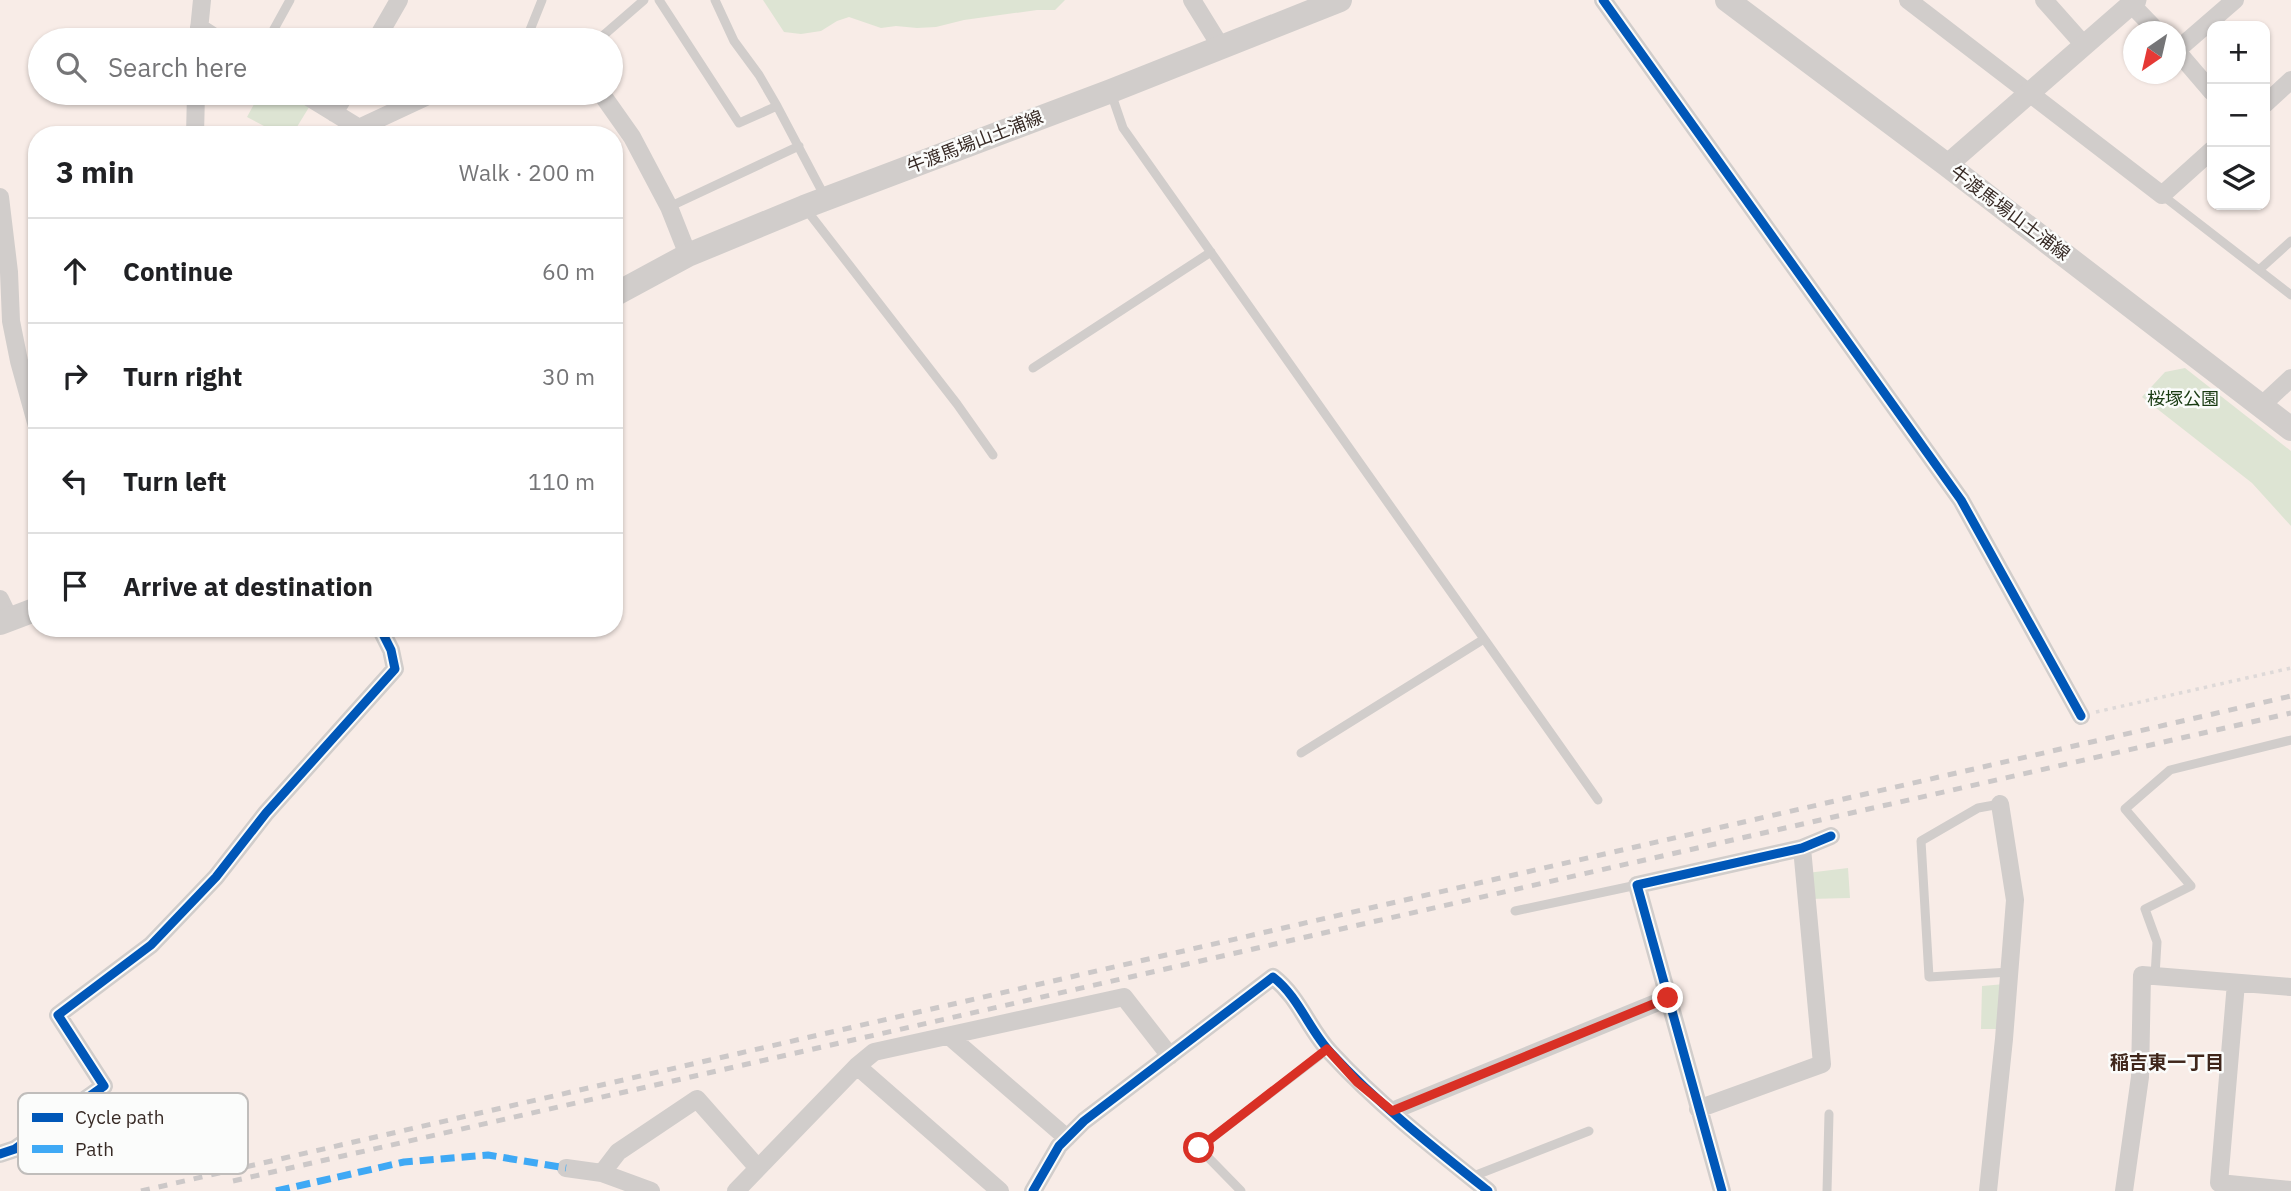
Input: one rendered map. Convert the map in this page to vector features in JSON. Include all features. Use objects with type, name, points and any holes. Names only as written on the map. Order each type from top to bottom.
[{"type":"main road","name":"牛渡馬場山土浦線","points":[[623,290],[688,255],[815,203],[1111,91],[1340,0]]},
{"type":"main road","name":"牛渡馬場山土浦線","points":[[1727,0],[2291,429]]},
{"type":"main road","points":[[3,614],[28,610]]},
{"type":"street","points":[[199,28],[202,0]]},
{"type":"street","points":[[383,28],[398,0]]},
{"type":"street","points":[[1192,0],[1222,47]]},
{"type":"street","points":[[1603,0],[1961,500],[2081,716]]},
{"type":"street","points":[[1908,0],[2162,195],[2207,154]]},
{"type":"street","points":[[2044,0],[2084,46]]},
{"type":"street","points":[[2186,42],[2235,0]]},
{"type":"street","points":[[1947,165],[2133,2],[2149,21]]},
{"type":"street","points":[[2186,62],[2207,86]]},
{"type":"street","points":[[2270,99],[2291,80]]},
{"type":"street","points":[[195,126],[196,105]]},
{"type":"street","points":[[321,105],[334,113],[346,126]]},
{"type":"street","points":[[334,113],[339,105]]},
{"type":"street","points":[[364,126],[408,105]]},
{"type":"street","points":[[609,105],[632,137],[669,207],[688,255]]},
{"type":"street","points":[[0,197],[9,272],[11,321],[28,394]]},
{"type":"street","points":[[2262,405],[2291,378]]},
{"type":"street","points":[[94,1093],[104,1086],[58,1015],[151,945],[216,877],[266,813],[395,669],[391,650],[384,637]]},
{"type":"street","points":[[1988,1191],[2015,900],[2000,804]]},
{"type":"street","points":[[1722,1191],[1637,885],[1802,848],[1831,836]]},
{"type":"street","points":[[1698,1109],[1822,1065],[1802,848]]},
{"type":"street","points":[[2124,1191],[2140,1077],[2142,975],[2291,987]]},
{"type":"street","points":[[1033,1191],[1059,1146],[1084,1121],[1273,977],[1285,986],[1327,1049],[1357,1082],[1488,1191]]},
{"type":"street","points":[[2236,982],[2219,1183],[2291,1190]]},
{"type":"street","points":[[736,1191],[857,1066],[874,1052],[1124,997],[1170,1056]]},
{"type":"street","points":[[1392,1111],[1668,998]]},
{"type":"street","points":[[949,1036],[1067,1138]]},
{"type":"street","points":[[857,1066],[1000,1191]]},
{"type":"street","points":[[601,1173],[618,1152],[697,1099],[758,1168]]},
{"type":"street","points":[[0,1154],[18,1147]]},
{"type":"street","points":[[566,1168],[601,1173],[651,1191]]},
{"type":"lane","points":[[274,28],[289,0]]},
{"type":"lane","points":[[531,28],[542,0]]},
{"type":"lane","points":[[612,28],[644,0]]},
{"type":"lane","points":[[659,0],[739,123],[777,106]]},
{"type":"lane","points":[[715,0],[734,41],[759,75],[799,146],[815,203],[993,455]]},
{"type":"lane","points":[[1111,91],[1123,128],[1598,800]]},
{"type":"lane","points":[[669,207],[799,146]]},
{"type":"lane","points":[[2162,195],[2291,295]]},
{"type":"lane","points":[[2259,270],[2291,241]]},
{"type":"lane","points":[[1033,368],[1210,252]]},
{"type":"lane","points":[[1301,753],[1484,639]]},
{"type":"lane","points":[[2155,976],[2157,942],[2145,909],[2191,886],[2125,809],[2170,770],[2291,740]]},
{"type":"lane","points":[[2000,804],[1978,808],[1921,841],[1929,977],[2009,972]]},
{"type":"lane","points":[[1516,911],[1637,885]]},
{"type":"lane","points":[[1241,1191],[1199,1148],[1327,1049]]},
{"type":"lane","points":[[1827,1191],[1829,1114]]},
{"type":"lane","points":[[1471,1177],[1590,1131]]},
{"type":"path","points":[[2081,716],[2291,668]]},
{"type":"green space","points":[[763,0],[1065,0],[1055,10],[964,20],[936,27],[881,28],[849,17],[821,31],[801,34],[784,32]]},
{"type":"green space","points":[[254,105],[310,105],[298,126],[264,126],[247,117]]},
{"type":"green space","name":"桜塚公園","points":[[2185,368],[2291,451],[2291,526],[2252,483],[2142,397],[2165,372]]},
{"type":"green space","points":[[1848,868],[1850,898],[1809,899],[1807,873]]},
{"type":"green space","points":[[2005,984],[2002,1029],[1981,1029],[1982,986]]},
{"type":"railway","points":[[248,1166],[2291,696]]},
{"type":"railway","points":[[233,1181],[2291,713]]},
{"type":"railway","points":[[141,1191],[215,1174]]},
{"type":"marked path","points":[[276,1191],[404,1162],[488,1155],[566,1168]]},
{"type":"cycle path","points":[[1603,0],[1961,500],[2081,716]]},
{"type":"cycle path","points":[[94,1093],[104,1086],[58,1015],[151,945],[216,877],[266,813],[395,669],[391,650],[384,637]]},
{"type":"cycle path","points":[[1722,1191],[1637,885],[1802,848],[1831,836]]},
{"type":"cycle path","points":[[1033,1191],[1059,1146],[1084,1121],[1273,977],[1290,994],[1323,1044],[1349,1072],[1407,1125],[1488,1191]]},
{"type":"cycle path","points":[[0,1154],[18,1147]]},
{"type":"district","name":"稲吉東一丁目","points":[[2167,1062]]},
{"type":"route","points":[[1199,1148],[1327,1049],[1357,1082],[1392,1111],[1668,998]]}]
